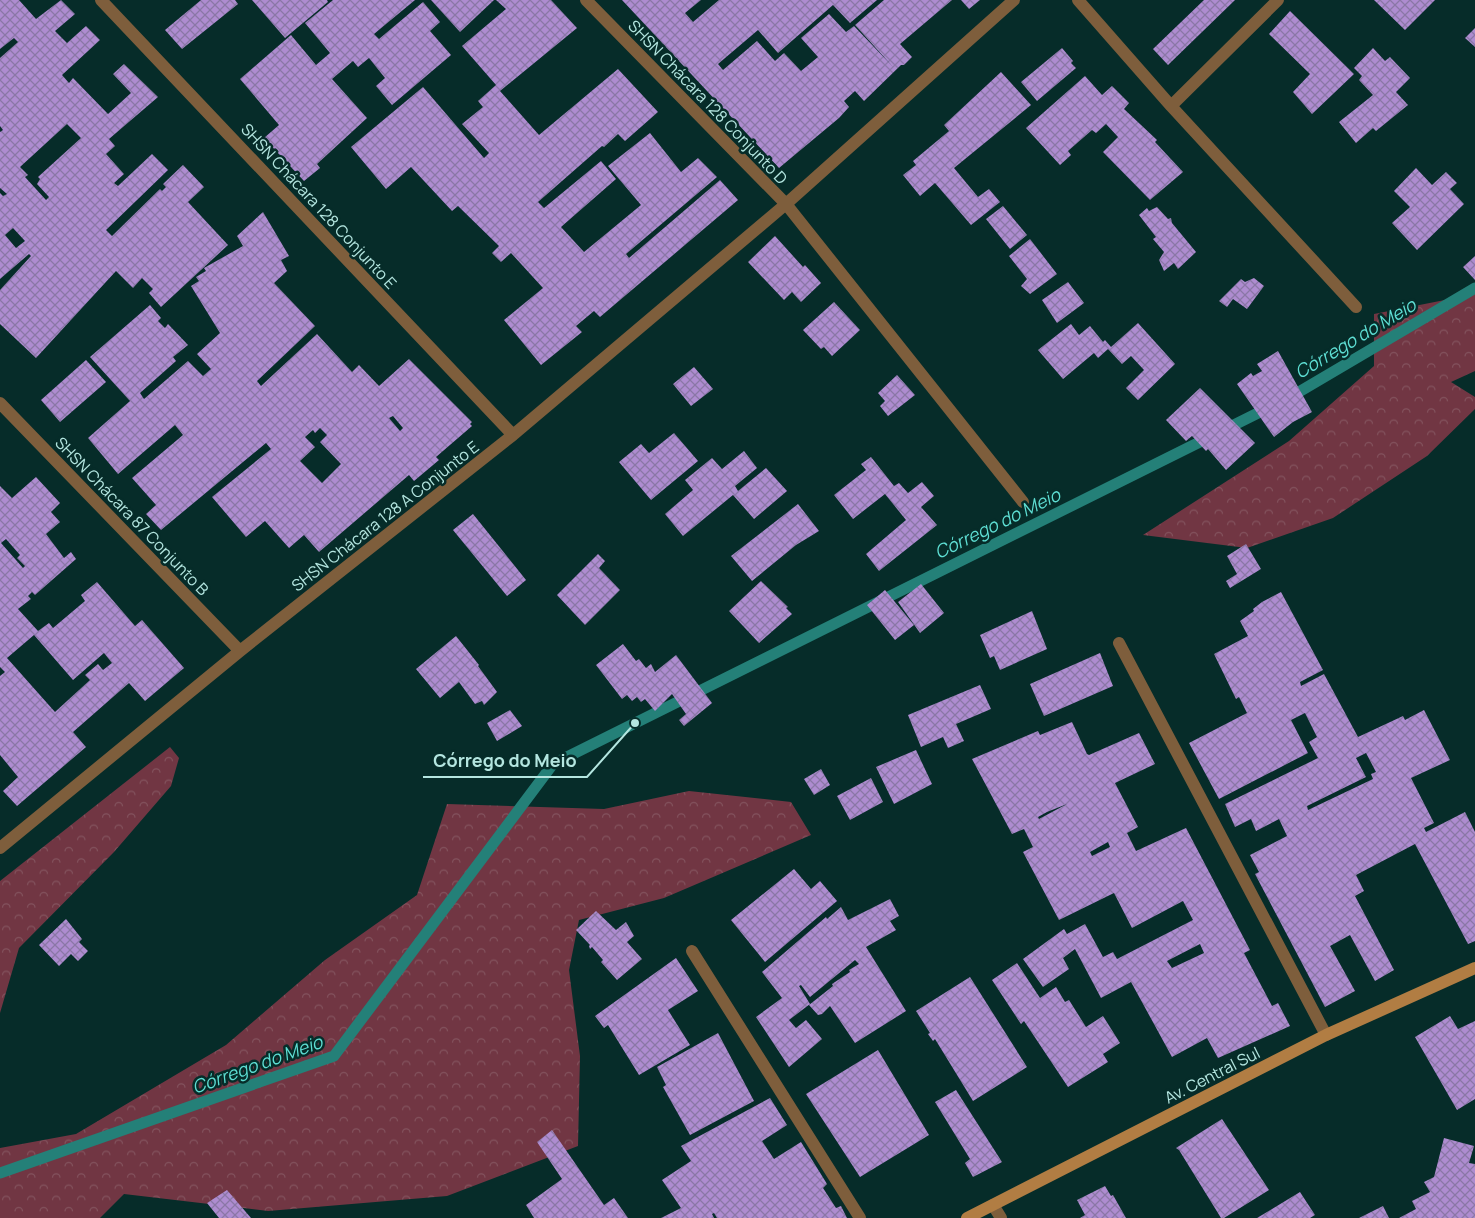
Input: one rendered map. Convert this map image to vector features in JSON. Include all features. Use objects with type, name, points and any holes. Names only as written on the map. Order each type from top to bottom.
[{"type":"street","name":"SHSN Chácara 128 Conjunto E","points":[[101,0],[513,435]]},
{"type":"street","name":"SHSN Chácara 128 Conjunto D","points":[[586,0],[786,204],[1022,502]]},
{"type":"street","name":"SHSN Chácara 128 A Conjunto E","points":[[0,848],[240,651],[513,435],[786,204],[1014,0]]},
{"type":"street","points":[[1078,0],[1171,106],[1356,307]]},
{"type":"street","points":[[1171,106],[1278,0]]},
{"type":"street","name":"SHSN Chácara 87 Conjunto B","points":[[0,402],[240,651]]},
{"type":"street","points":[[1119,643],[1326,1035]]},
{"type":"street","points":[[692,951],[860,1218]]},
{"type":"street","name":"Av. Central Sul","points":[[967,1218],[1326,1035],[1475,968]]},
{"type":"street","points":[[993,1205],[1001,1218]]},
{"type":"green space","points":[[1475,291],[1475,371],[1451,382],[1475,397],[1475,409],[1427,456],[1333,518],[1247,548],[1143,535],[1289,441],[1374,366],[1374,314],[1460,297]]},
{"type":"green space","points":[[170,747],[179,758],[171,786],[114,852],[19,948],[0,1013],[0,881]]},
{"type":"green space","points":[[689,791],[791,802],[811,835],[664,898],[579,920],[569,970],[580,1056],[578,1146],[447,1196],[268,1211],[124,1194],[100,1218],[0,1218],[0,1148],[76,1134],[226,1045],[325,960],[417,895],[447,804],[604,809]]},
{"type":"building","points":[[0,0],[19,0],[36,19],[61,0],[75,14],[55,31],[67,43],[86,26],[100,40],[62,75],[69,83],[73,78],[108,114],[131,93],[113,74],[124,64],[158,97],[109,139],[115,146],[106,154],[124,174],[114,183],[118,186],[152,154],[168,170],[106,230],[112,236],[160,189],[162,191],[166,187],[163,184],[183,165],[204,187],[188,202],[228,245],[161,307],[149,293],[153,289],[142,278],[133,288],[116,271],[36,358],[0,324],[0,290],[31,256],[29,254],[0,279],[0,193],[3,196],[7,194],[0,188],[0,132],[3,130],[0,126],[0,58],[18,42],[14,38],[0,49]],"holes":[[[67,124],[81,138],[38,177],[40,179],[37,184],[49,197],[46,200],[25,177],[28,175],[20,167]],[[13,228],[25,241],[16,248],[5,235]]]},
{"type":"building","points":[[201,0],[235,0],[238,4],[182,49],[165,30]]},
{"type":"building","points":[[252,0],[327,0],[328,2],[285,38]]},
{"type":"building","points":[[333,0],[415,0],[374,34],[379,39],[423,2],[440,22],[430,31],[451,55],[392,105],[376,86],[385,78],[369,58],[358,67],[353,61],[332,79],[367,118],[317,164],[320,168],[304,181],[264,138],[279,125],[240,79],[291,35],[316,65],[330,53],[305,23]]},
{"type":"building","points":[[431,0],[494,0],[460,32]]},
{"type":"building","points":[[496,0],[551,0],[577,28],[500,91],[539,135],[618,69],[658,112],[625,141],[618,134],[604,147],[602,146],[538,202],[544,208],[601,161],[616,179],[561,227],[584,252],[641,205],[608,166],[650,133],[681,172],[698,158],[717,177],[626,254],[629,258],[720,180],[738,200],[600,317],[594,311],[576,326],[582,332],[541,365],[504,320],[543,288],[511,253],[501,262],[492,253],[499,246],[458,206],[452,211],[411,167],[386,189],[351,147],[423,87],[484,158],[489,153],[462,124],[483,107],[478,101],[496,85],[462,46],[506,9]]},
{"type":"building","points":[[622,0],[701,0],[685,13],[693,22],[719,0],[877,0],[850,23],[833,5],[778,53],[758,30],[718,64],[723,70],[757,41],[775,61],[784,53],[801,71],[818,57],[801,38],[829,14],[846,32],[854,26],[894,68],[855,25],[884,0],[952,0],[900,44],[912,57],[904,65],[901,65],[864,101],[855,91],[844,101],[849,107],[839,118],[779,168]]},
{"type":"building","points":[[961,0],[980,0],[969,9]]},
{"type":"building","points":[[1204,0],[1235,0],[1168,65],[1153,49]]},
{"type":"building","points":[[1374,0],[1435,0],[1405,30]]},
{"type":"building","points":[[1290,11],[1354,74],[1312,114],[1293,92],[1310,74],[1269,34]]},
{"type":"building","points":[[1475,28],[1475,47],[1465,38]]},
{"type":"building","points":[[1062,48],[1073,61],[1071,63],[1076,68],[1037,101],[1021,82]]},
{"type":"building","points":[[1373,48],[1385,61],[1390,57],[1410,78],[1396,92],[1408,105],[1376,131],[1373,128],[1356,143],[1339,122],[1373,95],[1359,80],[1362,76],[1354,68]]},
{"type":"building","points":[[1001,72],[1031,105],[954,168],[978,197],[989,189],[1000,202],[971,225],[935,183],[920,196],[903,175],[916,165],[913,161],[949,131],[944,125]]},
{"type":"building","points":[[1085,76],[1102,95],[1112,86],[1129,103],[1124,109],[1157,140],[1155,142],[1183,172],[1150,200],[1103,152],[1118,137],[1106,124],[1096,133],[1092,130],[1068,151],[1071,155],[1060,165],[1026,128]]},
{"type":"building","points":[[1416,168],[1432,185],[1446,172],[1457,183],[1450,189],[1464,204],[1417,250],[1392,223],[1410,207],[1394,191]]},
{"type":"building","points":[[1003,206],[1027,235],[1010,249],[986,219]]},
{"type":"building","points":[[1157,207],[1168,219],[1171,218],[1172,223],[1196,252],[1178,269],[1174,263],[1164,271],[1159,260],[1164,252],[1153,239],[1156,237],[1139,215],[1147,208],[1149,211]]},
{"type":"building","points":[[263,212],[289,256],[281,260],[287,271],[274,283],[315,326],[257,381],[261,386],[317,334],[352,372],[359,365],[379,386],[409,359],[472,422],[470,424],[472,426],[436,457],[439,460],[414,481],[409,475],[319,552],[304,535],[289,548],[265,521],[246,537],[212,497],[271,449],[266,443],[161,530],[146,514],[156,505],[132,478],[183,435],[175,425],[118,474],[88,438],[130,401],[90,357],[150,305],[161,318],[158,321],[165,328],[168,324],[188,345],[173,357],[176,361],[140,393],[144,399],[188,361],[203,376],[211,369],[197,354],[220,333],[191,286],[199,281],[196,277],[206,271],[204,268],[243,246],[237,236]],"holes":[[[393,416],[403,428],[400,431],[389,418]],[[320,428],[327,435],[320,442],[341,464],[322,483],[300,461],[315,447],[305,437],[313,430],[315,433]]]},
{"type":"building","points":[[775,236],[803,267],[805,265],[821,283],[801,302],[792,292],[784,300],[748,262]]},
{"type":"building","points":[[1030,239],[1057,274],[1030,294],[1021,286],[1027,279],[1009,256]]},
{"type":"building","points":[[1475,256],[1475,280],[1463,267]]},
{"type":"building","points":[[1254,278],[1264,286],[1247,309],[1233,299],[1227,307],[1219,301],[1241,279],[1245,282]]},
{"type":"building","points":[[1068,282],[1084,303],[1057,323],[1042,300]]},
{"type":"building","points":[[834,302],[860,330],[832,356],[824,347],[821,349],[803,330]]},
{"type":"building","points":[[1138,323],[1175,364],[1138,400],[1126,388],[1144,370],[1131,356],[1122,364],[1108,349],[1098,358],[1094,353],[1063,379],[1038,350],[1071,324],[1079,335],[1090,326],[1103,342],[1105,340],[1111,347]]},
{"type":"building","points":[[1278,351],[1312,412],[1293,422],[1274,437],[1237,384],[1251,373],[1253,376],[1262,371],[1257,364]]},
{"type":"building","points":[[86,360],[106,382],[60,422],[41,400]]},
{"type":"building","points":[[694,367],[713,389],[691,406],[673,384]]},
{"type":"building","points":[[897,375],[915,395],[888,416],[880,406],[885,401],[878,393]]},
{"type":"building","points":[[1200,388],[1255,443],[1226,470],[1208,449],[1206,451],[1192,436],[1186,441],[1166,420]]},
{"type":"building","points":[[674,433],[698,461],[651,500],[619,462],[641,444],[649,453]]},
{"type":"building","points":[[744,451],[757,468],[735,486],[738,491],[766,468],[787,491],[754,519],[733,495],[683,536],[665,514],[693,490],[685,480],[712,458],[722,469]]},
{"type":"building","points":[[871,457],[894,486],[899,483],[908,493],[922,482],[934,496],[921,507],[937,525],[879,571],[866,554],[906,520],[885,494],[853,519],[834,495],[866,470],[861,464]]},
{"type":"building","points":[[36,477],[60,503],[51,512],[60,522],[46,534],[64,558],[71,552],[76,559],[35,595],[32,592],[28,596],[31,599],[18,609],[38,631],[49,623],[53,628],[85,601],[81,595],[97,582],[135,626],[142,620],[184,668],[145,701],[129,683],[73,732],[86,747],[17,806],[3,791],[18,777],[0,755],[0,676],[5,672],[0,667],[0,486],[12,498]],"holes":[[[6,539],[20,555],[17,558],[25,566],[23,568],[1,543]],[[34,635],[73,680],[104,653],[112,663],[103,670],[98,664],[85,675],[90,680],[55,712],[7,658]]]},
{"type":"building","points":[[798,504],[819,531],[796,545],[752,581],[731,556]]},
{"type":"building","points":[[473,514],[526,580],[507,596],[453,530]]},
{"type":"building","points":[[1246,544],[1261,569],[1230,588],[1226,581],[1237,574],[1227,556]]},
{"type":"building","points":[[598,554],[605,561],[599,568],[620,590],[585,625],[557,595]]},
{"type":"building","points":[[761,581],[788,607],[786,608],[792,614],[759,643],[729,611]]},
{"type":"building","points":[[921,584],[944,613],[920,633],[898,602]]},
{"type":"building","points":[[885,590],[914,625],[895,640],[867,605]]},
{"type":"building","points":[[1281,592],[1323,670],[1300,682],[1301,686],[1324,674],[1358,737],[1403,716],[1405,720],[1424,710],[1450,760],[1411,778],[1434,823],[1424,828],[1426,832],[1465,812],[1475,832],[1475,941],[1468,944],[1415,844],[1356,875],[1364,891],[1355,896],[1394,970],[1375,981],[1350,935],[1330,946],[1355,991],[1325,1007],[1255,874],[1259,872],[1250,855],[1287,836],[1279,819],[1256,831],[1251,819],[1235,827],[1225,804],[1318,758],[1309,742],[1317,737],[1305,713],[1291,720],[1308,753],[1219,799],[1189,743],[1247,713],[1239,697],[1236,699],[1214,654],[1248,636],[1240,621],[1254,611],[1253,609]],"holes":[[[1366,753],[1376,772],[1371,774],[1373,779],[1308,810],[1307,806],[1366,777],[1356,758]]]},
{"type":"building","points":[[1032,611],[1047,649],[1000,670],[994,656],[990,658],[980,635]]},
{"type":"building","points":[[456,636],[497,692],[484,705],[482,701],[475,704],[459,682],[440,698],[416,669]]},
{"type":"building","points":[[623,644],[636,661],[639,659],[646,668],[651,664],[655,672],[676,655],[712,703],[684,726],[679,720],[686,714],[672,694],[655,711],[645,699],[641,702],[637,697],[632,701],[627,695],[622,699],[596,665]]},
{"type":"building","points":[[1100,653],[1113,686],[1044,716],[1030,684]]},
{"type":"building","points":[[980,685],[991,709],[956,724],[964,741],[948,748],[943,737],[921,747],[908,715]]},
{"type":"building","points":[[510,710],[522,726],[497,741],[487,723]]},
{"type":"building","points":[[1072,722],[1089,755],[1139,733],[1155,764],[1115,783],[1138,827],[1127,833],[1136,851],[1186,828],[1250,950],[1244,953],[1272,1006],[1278,1003],[1290,1026],[1218,1058],[1207,1038],[1172,1057],[1131,982],[1101,998],[1075,949],[1063,958],[1069,969],[1043,987],[1023,959],[1064,929],[1067,934],[1085,924],[1103,957],[1113,952],[1117,959],[1193,920],[1183,901],[1132,928],[1114,893],[1059,920],[1023,852],[1033,847],[1024,829],[1012,834],[972,759],[1038,731],[1040,735]],"holes":[[[1067,804],[1039,819],[1038,817],[1047,812]],[[1108,842],[1110,847],[1092,856],[1090,852]],[[1200,944],[1204,953],[1172,968],[1167,961]]]},
{"type":"building","points":[[916,750],[932,784],[894,804],[876,767]]},
{"type":"building","points":[[821,769],[830,785],[814,795],[804,779]]},
{"type":"building","points":[[871,778],[883,802],[850,820],[837,796]]},
{"type":"building","points":[[794,869],[811,889],[820,881],[837,901],[765,962],[731,920]]},
{"type":"building","points":[[890,899],[899,916],[890,921],[896,930],[866,947],[906,1011],[855,1043],[830,1006],[822,1014],[818,1015],[809,1005],[833,986],[832,984],[850,972],[849,970],[859,964],[855,960],[810,997],[801,985],[799,986],[810,1004],[789,1020],[796,1028],[806,1020],[822,1039],[789,1067],[756,1017],[782,998],[762,972],[826,917],[827,919],[841,907],[848,920]]},
{"type":"building","points":[[596,911],[616,930],[626,922],[634,936],[627,942],[642,959],[617,980],[601,962],[603,960],[592,947],[590,949],[590,945],[576,930]]},
{"type":"building","points":[[66,919],[82,939],[79,942],[88,951],[78,961],[71,954],[59,966],[39,945]]},
{"type":"building","points":[[676,958],[698,991],[668,1010],[690,1045],[639,1075],[608,1025],[604,1028],[595,1016]]},
{"type":"building","points":[[1017,963],[1040,998],[1056,987],[1065,1002],[1069,1000],[1086,1027],[1103,1016],[1120,1043],[1103,1054],[1108,1062],[1068,1087],[1024,1021],[1021,1024],[992,980]]},
{"type":"building","points":[[970,977],[1027,1067],[973,1101],[935,1039],[933,1041],[928,1034],[930,1033],[916,1011]]},
{"type":"building","points":[[1450,1016],[1458,1029],[1475,1021],[1475,1099],[1457,1110],[1415,1037]]},
{"type":"building","points":[[718,1033],[754,1101],[690,1135],[663,1087],[666,1085],[657,1067]]},
{"type":"building","points":[[878,1050],[929,1135],[860,1177],[806,1094]]},
{"type":"building","points":[[956,1090],[1002,1162],[973,1177],[965,1163],[970,1159],[935,1102]]},
{"type":"building","points":[[770,1098],[787,1125],[762,1141],[774,1159],[801,1142],[827,1184],[823,1188],[836,1208],[841,1206],[847,1218],[717,1218],[714,1213],[712,1214],[714,1218],[661,1218],[681,1208],[662,1180],[691,1161],[681,1146]]},
{"type":"building","points":[[1222,1119],[1269,1190],[1224,1218],[1221,1218],[1176,1148]]},
{"type":"building","points":[[552,1130],[604,1205],[614,1198],[628,1218],[534,1218],[526,1205],[562,1179],[537,1142]]},
{"type":"building","points":[[1444,1138],[1474,1146],[1469,1163],[1475,1164],[1475,1218],[1399,1218],[1416,1209],[1412,1201],[1430,1192],[1424,1182],[1434,1177]]},
{"type":"building","points":[[1105,1186],[1111,1196],[1113,1195],[1126,1218],[1080,1218],[1085,1215],[1077,1200]]},
{"type":"building","points":[[227,1190],[251,1218],[219,1218],[207,1203]]},
{"type":"building","points":[[1300,1192],[1315,1215],[1310,1218],[1257,1218]]},
{"type":"building","points":[[1383,1206],[1389,1218],[1359,1218]]},
{"type":"waterway","name":"Córrego do Meio","points":[[1287,399],[1475,288]]},
{"type":"waterway","name":"Córrego do Meio","points":[[0,1173],[334,1056],[553,764],[1270,407]]},
{"type":"place","name":"Córrego do Meio","points":[[635,723]]}]
